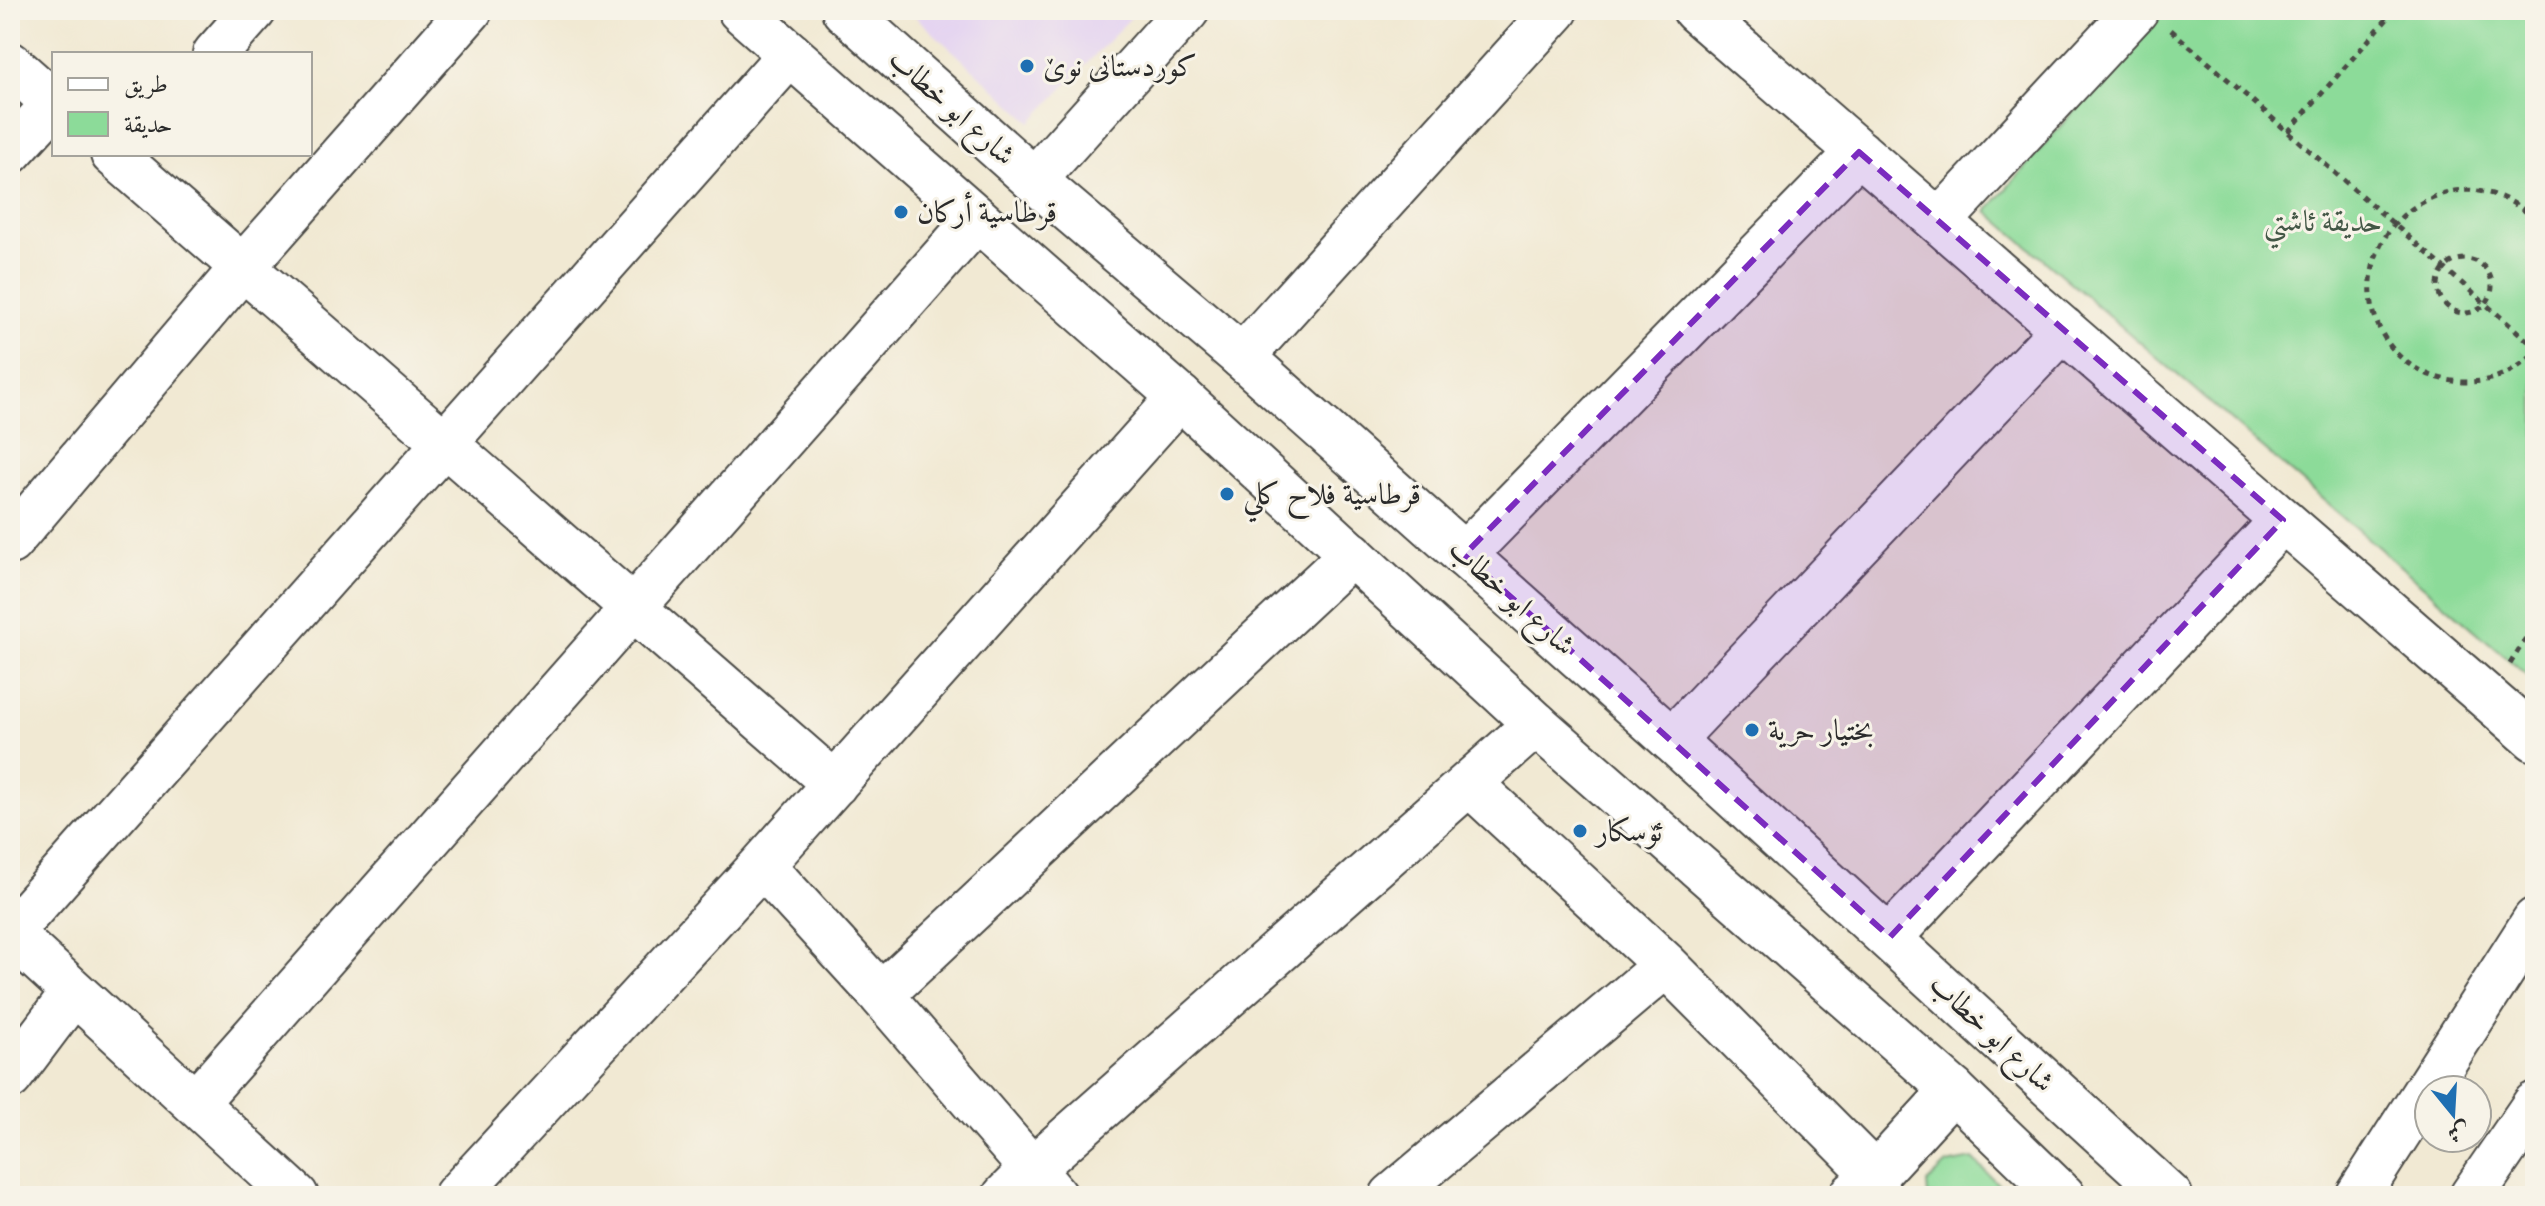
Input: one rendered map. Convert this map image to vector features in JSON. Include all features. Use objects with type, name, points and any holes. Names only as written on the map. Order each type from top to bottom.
[{"type":"street","points":[[217,52],[254,10]]},
{"type":"street","points":[[10,542],[243,267],[470,10]]},
{"type":"street","points":[[740,10],[1180,397],[1536,724],[1953,1090],[2063,1196]]},
{"type":"street","name":"شارع ابو خطاب","points":[[844,10],[1034,180],[1242,357],[1672,740],[1890,937],[2160,1193]]},
{"type":"street","points":[[1034,180],[1187,10]]},
{"type":"street","points":[[1242,357],[1556,10]]},
{"type":"street","points":[[1709,14],[1859,152],[2535,739]]},
{"type":"street","points":[[1939,222],[2148,15]]},
{"type":"street","points":[[292,1195],[10,933],[790,54]]},
{"type":"street","points":[[10,64],[52,101]]},
{"type":"street","points":[[10,152],[52,105]]},
{"type":"street","points":[[1464,555],[1859,152]]},
{"type":"street","points":[[119,156],[835,784]]},
{"type":"street","points":[[195,1103],[977,219]]},
{"type":"street","points":[[1672,740],[2063,329]]},
{"type":"street","points":[[456,1196],[762,865],[1180,397]]},
{"type":"street","points":[[1890,937],[2283,520]]},
{"type":"street","points":[[881,995],[1352,554]]},
{"type":"street","points":[[762,865],[881,995],[1030,1187],[1536,724]]},
{"type":"street","points":[[1470,784],[1666,965],[1868,1189],[1953,1090]]},
{"type":"street","points":[[2358,1193],[2535,920]]},
{"type":"street","points":[[1392,1196],[1666,965]]},
{"type":"street","points":[[10,1077],[74,992]]},
{"type":"street","points":[[2472,1196],[2535,1104]]},
{"type":"path","points":[[2288,132],[2395,10]]},
{"type":"path","points":[[2148,15],[2288,132],[2393,224],[2444,269],[2486,304],[2535,350],[2512,371],[2493,379],[2470,382],[2434,377],[2404,360],[2383,336],[2371,301],[2371,274],[2378,248],[2393,224],[2420,202],[2448,192],[2467,190],[2511,201],[2535,220]]},
{"type":"path","points":[[2469,259],[2488,270],[2493,287],[2486,304],[2478,311],[2460,314],[2444,305],[2438,283],[2444,269],[2458,260],[2469,259]]},
{"type":"highlighted area","points":[[1859,152],[2283,520],[1890,937],[1464,555]]},
{"type":"shaded area","name":"کوردستانی نوێ","points":[[908,10],[1138,10],[1031,122]]},
{"type":"green space","name":"حديقة ئاشتي","points":[[2161,10],[2535,10],[2535,682],[1987,211]]},
{"type":"green space","points":[[1973,1159],[2010,1196],[1928,1196],[1927,1183],[1947,1164]]},
{"type":"place","name":"کوردستانی نوێ","points":[[1027,66]]},
{"type":"place","name":"قرطاسية أركان","points":[[901,212]]},
{"type":"place","name":"قرطاسية فلاح كلي","points":[[1227,494]]},
{"type":"place","name":"بختيار حرية","points":[[1752,730]]},
{"type":"place","name":"ئۆسکار","points":[[1580,831]]}]
